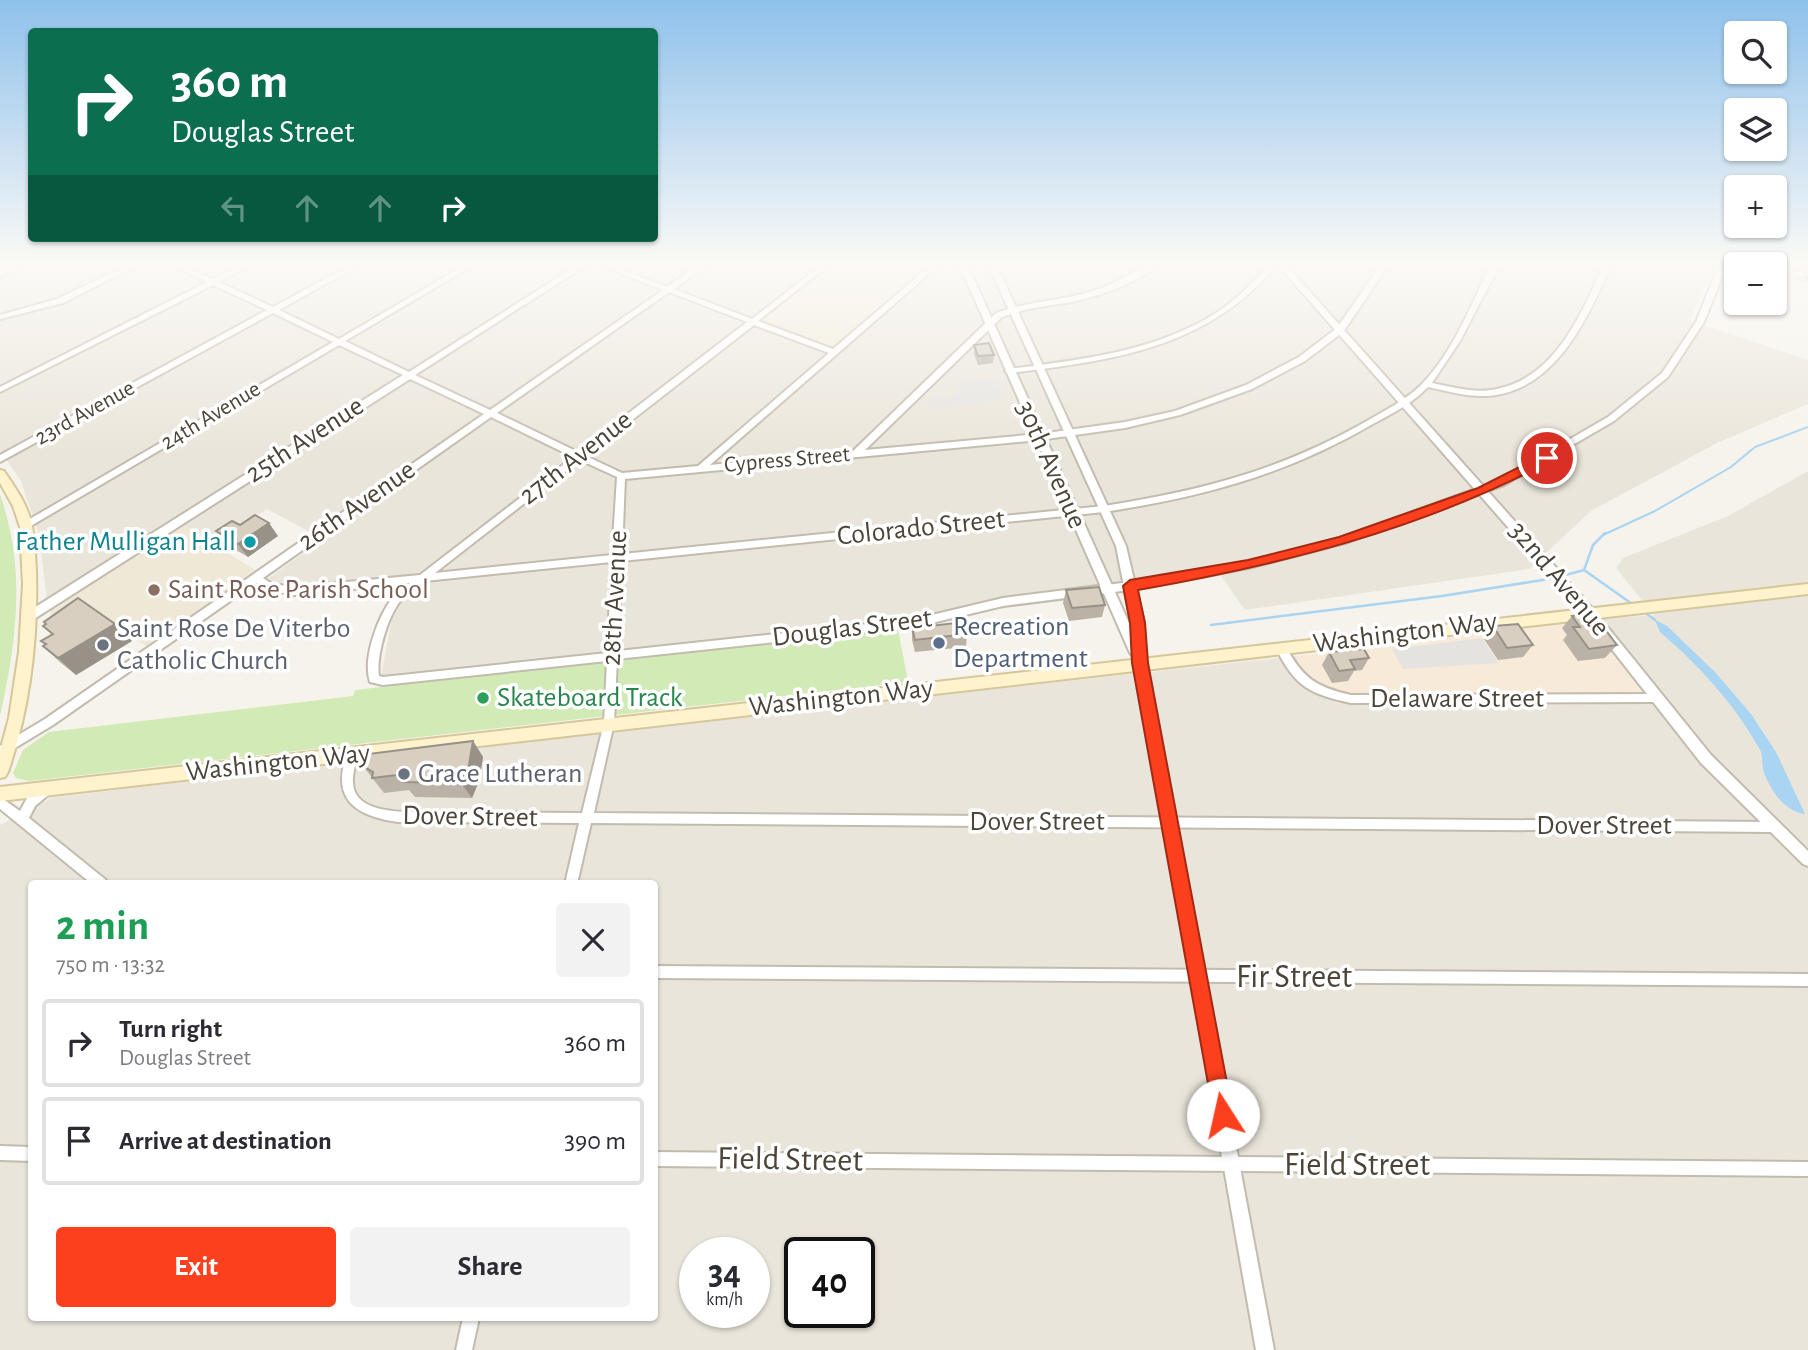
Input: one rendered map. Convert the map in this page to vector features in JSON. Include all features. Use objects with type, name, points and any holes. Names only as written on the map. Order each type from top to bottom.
[{"type":"main road","points":[[0,474],[12,492],[26,525],[30,617],[0,772]]},
{"type":"main road","name":"Washington Way","points":[[0,794],[1808,589]]},
{"type":"street","points":[[0,390],[120,329]]},
{"type":"street","name":"23rd Avenue","points":[[0,460],[238,329]]},
{"type":"street","points":[[314,329],[621,476]]},
{"type":"street","name":"24th Avenue","points":[[26,525],[359,329]]},
{"type":"street","name":"25th Avenue","points":[[30,617],[480,329]]},
{"type":"street","name":"26th Avenue","points":[[6,748],[256,578],[611,329]]},
{"type":"street","name":"27th Avenue","points":[[374,679],[371,672],[386,614],[398,597],[743,329]]},
{"type":"street","points":[[771,329],[833,352]]},
{"type":"street","points":[[701,468],[860,329]]},
{"type":"street","points":[[856,454],[985,329]]},
{"type":"street","name":"30th Avenue","points":[[991,329],[1140,663]]},
{"type":"street","name":"30th Avenue","points":[[1021,329],[1121,546],[1138,623],[1140,663],[1265,1350]]},
{"type":"street","points":[[1009,371],[1114,355],[1188,329]]},
{"type":"street","name":"Colorado Street","points":[[256,578],[281,591],[1104,509],[1182,498],[1257,476],[1357,431],[1404,402],[1427,384],[1462,329]]},
{"type":"street","points":[[1427,384],[1465,392],[1495,393],[1522,384],[1559,351],[1576,329]]},
{"type":"street","name":"Douglas Street","points":[[374,679],[383,681],[915,623],[1003,601],[1130,586],[1248,565],[1342,541],[1483,491],[1590,434],[1665,375],[1695,329]]},
{"type":"street","name":"32nd Avenue","points":[[1340,330],[1589,612],[1706,759],[1771,827],[1808,860]]},
{"type":"street","name":"Cypress Street","points":[[621,476],[1039,437],[1125,425],[1215,401],[1274,375],[1302,359],[1340,330]]},
{"type":"street","name":"28th Avenue","points":[[572,880],[608,723],[621,476]]},
{"type":"street","name":"Delaware Street","points":[[1281,648],[1290,669],[1303,682],[1351,699],[1656,698]]},
{"type":"street","name":"Dover Street","points":[[352,755],[346,785],[349,794],[370,812],[406,817],[1771,827]]},
{"type":"street","points":[[22,820],[31,802],[48,789]]},
{"type":"street","points":[[0,802],[98,880]]},
{"type":"street","name":"Fir Street","points":[[658,972],[1808,980]]},
{"type":"street","points":[[0,1153],[28,1154]]},
{"type":"street","name":"Field Street","points":[[658,1159],[1808,1169]]},
{"type":"street","points":[[464,1350],[470,1321]]},
{"type":"shaded area","points":[[0,329],[1717,329],[1808,360],[1808,404],[1717,443],[1591,511],[1529,569],[1245,610],[1221,576],[1000,606],[898,629],[379,688],[393,612],[416,587],[415,576],[304,587],[287,586],[267,579],[323,539],[267,509],[216,543],[182,524],[47,600],[39,535],[21,481],[0,450]]},
{"type":"shaded area","points":[[782,329],[857,329],[833,349]]},
{"type":"shaded area","points":[[995,379],[1003,398],[937,409],[926,405],[936,394],[950,399],[960,389],[958,384]]},
{"type":"shaded area","points":[[1808,471],[1808,1350],[0,1350],[0,825],[51,798],[486,745],[1296,656],[1300,669],[1588,620],[1654,615],[1616,568],[1623,558],[1728,516]]},
{"type":"shaded area","name":"Saint Rose Parish School","points":[[182,524],[256,571],[146,646],[97,613],[49,642],[51,609]]},
{"type":"shaded area","points":[[1588,620],[1648,693],[1347,693],[1310,680],[1300,669],[1296,656]]},
{"type":"shaded area","points":[[1482,638],[1498,663],[1403,669],[1392,649]]},
{"type":"green space","points":[[0,494],[13,550],[16,605],[11,659],[0,716]]},
{"type":"green space","points":[[898,629],[908,682],[29,781],[16,778],[13,773],[23,750],[49,732],[353,696],[355,690]]},
{"type":"water","points":[[1655,620],[1667,626],[1715,672],[1751,714],[1776,752],[1805,814],[1791,809],[1778,798],[1765,776],[1762,755],[1749,731],[1727,700],[1701,671],[1660,632]]},
{"type":"building","points":[[989,343],[994,355],[978,356],[974,345]]},
{"type":"building","points":[[255,515],[269,523],[238,544],[216,531],[232,521],[240,525]]},
{"type":"building","points":[[1099,587],[1105,605],[1072,608],[1066,590]]},
{"type":"building","points":[[78,598],[115,624],[58,658],[43,646],[46,644],[41,641],[53,634],[43,626],[46,624],[44,622]]},
{"type":"building","points":[[1584,614],[1592,625],[1601,624],[1617,645],[1589,649],[1573,627],[1580,627],[1572,616]]},
{"type":"building","points":[[964,622],[967,634],[915,640],[912,628]]},
{"type":"building","points":[[1518,624],[1533,645],[1507,648],[1493,626]]},
{"type":"building","points":[[1364,649],[1369,658],[1350,660],[1355,669],[1339,671],[1329,652]]},
{"type":"building","points":[[473,741],[469,765],[461,783],[404,782],[397,775],[372,778],[373,772],[363,766],[360,755]]},
{"type":"waterway","points":[[1603,535],[1655,511],[1731,467],[1755,447],[1808,427]]},
{"type":"waterway","points":[[1584,570],[1593,545],[1603,535]]},
{"type":"waterway","points":[[1562,576],[1584,570]]},
{"type":"waterway","points":[[1584,570],[1635,606]]},
{"type":"waterway","points":[[1211,625],[1442,596],[1555,578]]},
{"type":"waterway","points":[[1644,612],[1655,620]]},
{"type":"place","name":"Father Mulligan Hall","points":[[250,542]]},
{"type":"place","name":"Saint Rose Parish School","points":[[154,590]]},
{"type":"place","name":"Recreation Department","points":[[939,643]]},
{"type":"place","name":"Saint Rose De Viterbo Catholic Church","points":[[103,645]]},
{"type":"place","name":"Skateboard Track","points":[[483,698]]},
{"type":"place","name":"Grace Lutheran","points":[[404,774]]},
{"type":"route","points":[[1223,1115],[1140,663],[1138,623],[1130,586],[1248,565],[1342,541],[1483,491],[1547,458]]}]
